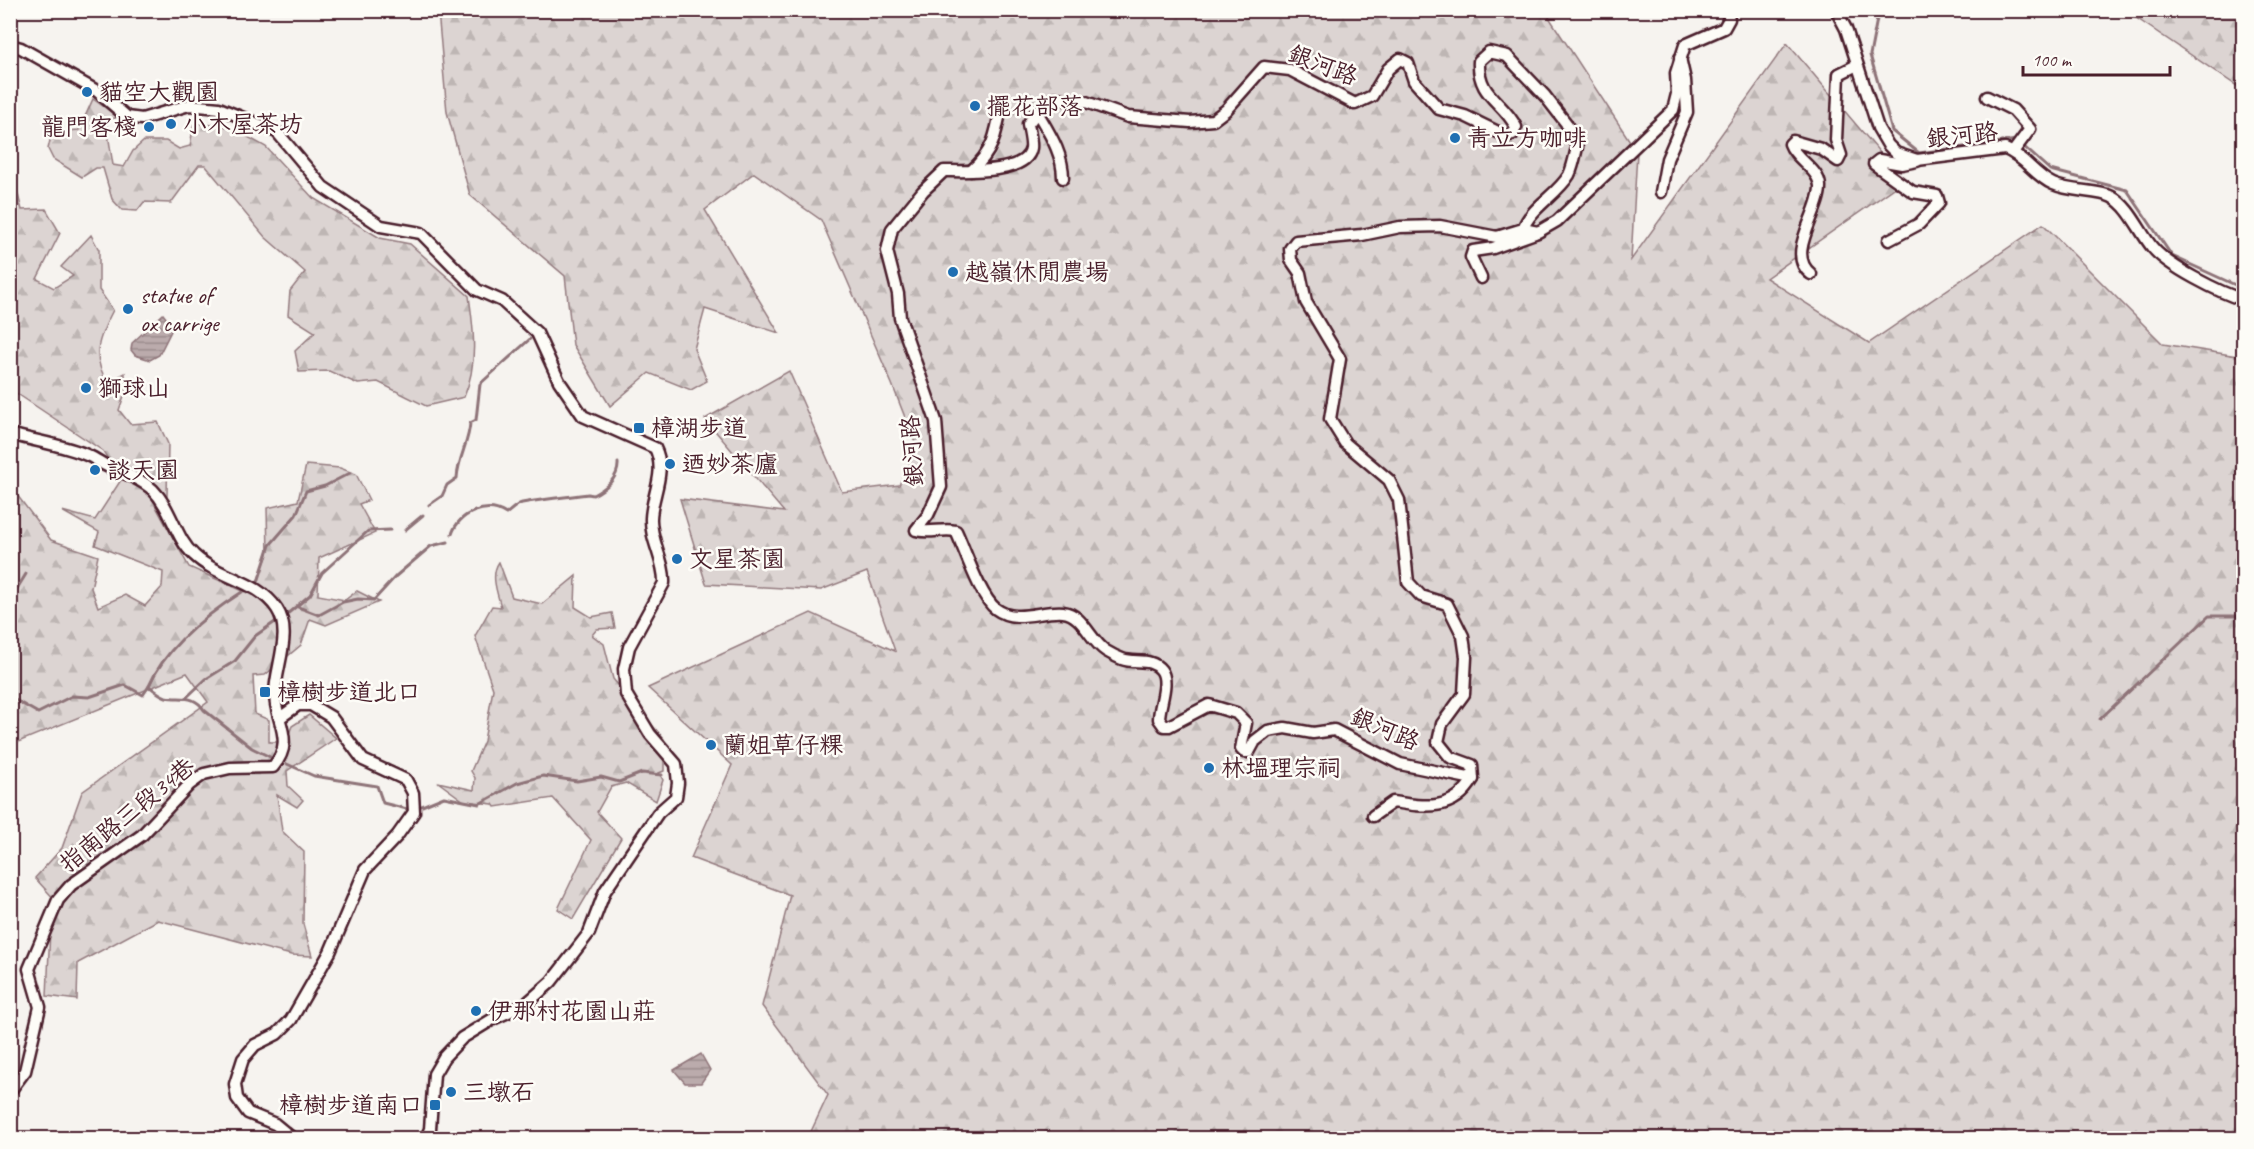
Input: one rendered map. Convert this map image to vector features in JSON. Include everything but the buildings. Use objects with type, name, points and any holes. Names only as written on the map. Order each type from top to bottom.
[{"type":"street","points":[[1481,278],[1471,257],[1473,251],[1493,248],[1538,232],[1557,221],[1673,110],[1677,94],[1676,73],[1685,45],[1724,28],[1729,19],[1727,10]]},
{"type":"street","name":"銀河路","points":[[1836,10],[1846,29],[1878,128],[1888,145],[1896,153],[1917,160],[2006,149],[2013,152],[2032,171],[2053,184],[2076,192],[2110,196],[2126,209],[2154,250],[2169,262],[2196,279],[2244,300]]},
{"type":"street","points":[[10,45],[98,91],[127,117],[142,119],[189,105],[219,108],[277,132],[323,187],[332,194],[381,226],[421,233],[477,290],[502,301],[537,333],[559,381],[583,416],[601,426],[655,448],[659,456],[660,478],[651,519],[664,572],[664,583],[629,647],[624,669],[626,694],[650,734],[676,764],[678,783],[676,797],[658,813],[605,891],[589,933],[551,982],[526,1004],[462,1038],[444,1057],[434,1074],[430,1129],[426,1138]]},
{"type":"street","name":"銀河路","points":[[1523,229],[1526,221],[1549,199],[1569,174],[1577,147],[1566,123],[1507,56],[1489,52],[1479,61],[1478,75],[1489,96],[1511,116],[1516,127],[1513,134],[1506,136],[1465,116],[1439,109],[1414,81],[1408,63],[1400,59],[1388,69],[1372,96],[1355,104],[1290,70],[1264,67],[1226,110],[1213,120],[1190,122],[1128,117],[1086,102],[1054,98],[1037,112],[1028,124],[1031,148],[1026,158],[1006,168],[944,171],[892,229],[887,251],[898,294],[900,318],[936,421],[941,487],[928,515],[916,530],[925,533],[944,529],[956,531],[993,607],[1007,616],[1063,612],[1078,619],[1095,644],[1108,652],[1124,660],[1152,662],[1162,671],[1165,684],[1159,719],[1164,726],[1209,705],[1236,713],[1246,723],[1241,750],[1244,753],[1249,752],[1255,741],[1268,731],[1285,728],[1312,733],[1335,730],[1400,764],[1473,779],[1472,765],[1450,757],[1438,742],[1442,724],[1464,694],[1466,657],[1463,636],[1447,604],[1421,596],[1408,582],[1399,500],[1389,480],[1345,442],[1330,419],[1340,359],[1306,302],[1300,273],[1291,260],[1290,249],[1296,241],[1362,235],[1400,227],[1440,226],[1497,237],[1523,229],[1538,232]]},
{"type":"street","points":[[1661,192],[1667,159],[1687,112],[1685,80],[1680,58]]},
{"type":"street","points":[[1811,274],[1801,260],[1803,237],[1815,211],[1820,185],[1817,178],[1792,151],[1790,144],[1793,141],[1821,149],[1838,161],[1841,155],[1836,140],[1839,74],[1857,65]]},
{"type":"street","points":[[1986,97],[2013,110],[2030,129],[2013,152]]},
{"type":"street","points":[[971,171],[987,157],[996,132],[1001,107]]},
{"type":"street","points":[[1037,112],[1054,141],[1063,165],[1063,178]]},
{"type":"street","points":[[1889,240],[1919,224],[1939,203],[1937,196],[1913,192],[1874,164],[1879,160],[1902,164],[1917,160]]},
{"type":"street","points":[[10,434],[88,455],[146,485],[169,511],[180,535],[194,555],[219,572],[258,590],[277,609],[283,624],[275,693],[281,717],[298,705],[311,705],[331,717],[363,760],[406,780],[413,793],[414,812],[397,836],[365,870],[330,952],[291,1020],[276,1034],[255,1045],[243,1059],[235,1084],[237,1098],[249,1113],[275,1124],[292,1138]]},
{"type":"street","name":"指南路三段34巷","points":[[10,1091],[25,1071],[40,1006],[29,969],[58,900],[71,885],[142,835],[189,785],[204,774],[231,768],[273,767],[281,757],[284,744],[281,717]]},
{"type":"street","points":[[1373,816],[1393,802],[1429,808],[1458,797],[1473,779]]},
{"type":"green space","points":[[438,11],[1545,11],[1637,152],[1631,260],[1787,43],[1904,181],[1766,278],[1869,343],[2043,224],[2163,344],[2243,357],[2243,1138],[808,1138],[828,1095],[762,1006],[790,895],[691,858],[732,765],[648,688],[811,613],[895,651],[867,572],[821,590],[706,584],[680,499],[784,512],[705,419],[789,371],[842,492],[899,485],[917,448],[821,220],[754,173],[705,210],[779,333],[705,309],[694,349],[707,381],[691,390],[649,373],[610,406],[573,345],[565,276],[470,195],[447,112]]},
{"type":"green space","points":[[2126,11],[2243,11],[2243,90]]},
{"type":"green space","points":[[93,99],[118,117],[106,121],[113,165],[124,167],[133,151],[144,141],[166,141],[179,149],[190,146],[194,123],[230,127],[266,147],[313,198],[380,238],[410,244],[469,296],[473,360],[464,397],[426,406],[378,382],[358,384],[329,371],[299,372],[295,351],[315,332],[288,315],[290,291],[305,272],[265,237],[205,165],[199,165],[171,203],[144,202],[137,211],[122,210],[112,199],[103,168],[96,168],[82,177],[53,159],[48,149],[52,132],[79,130]]},
{"type":"green space","points":[[17,191],[22,210],[46,209],[60,233],[37,279],[54,288],[73,276],[61,267],[91,235],[99,250],[99,290],[113,310],[98,346],[99,364],[108,383],[125,373],[125,393],[119,410],[130,424],[158,422],[168,444],[167,496],[155,505],[189,567],[252,595],[268,554],[267,508],[298,501],[306,465],[340,468],[356,474],[369,500],[359,504],[375,533],[319,558],[318,595],[345,600],[357,591],[379,602],[326,625],[310,619],[301,645],[265,675],[253,676],[255,714],[269,720],[269,742],[286,742],[292,726],[309,715],[336,738],[287,771],[288,786],[303,800],[297,807],[277,795],[282,831],[304,852],[303,924],[312,956],[291,955],[158,920],[78,963],[77,1000],[47,996],[50,929],[56,901],[35,878],[62,848],[82,792],[208,702],[187,673],[11,745],[11,487],[51,540],[98,556],[91,588],[98,607],[125,595],[145,606],[162,587],[163,572],[95,545],[99,532],[62,511],[95,520],[121,480],[103,451],[13,391],[11,395],[10,194]]},
{"type":"green space","points":[[499,562],[512,597],[542,604],[576,576],[575,607],[591,617],[612,613],[615,628],[597,629],[592,635],[604,644],[613,679],[664,739],[664,771],[659,773],[663,780],[656,801],[626,783],[611,787],[597,812],[621,838],[573,919],[558,909],[591,840],[553,798],[495,807],[493,804],[464,801],[438,782],[474,790],[475,778],[471,771],[484,741],[493,689],[475,636],[492,606],[501,607],[495,578]]},
{"type":"shaded area","points":[[163,314],[173,327],[159,355],[150,360],[135,355],[131,350],[132,343]]},
{"type":"shaded area","points":[[701,1054],[710,1070],[701,1083],[685,1083],[674,1070]]},
{"type":"waterway","points":[[1876,10],[1877,19],[1870,55],[1892,131],[1919,153],[2017,140]]},
{"type":"waterway","points":[[2022,145],[2050,170],[2127,190],[2172,256],[2244,289]]},
{"type":"waterway","points":[[429,505],[442,496],[447,485],[457,478],[470,423],[476,420],[480,384],[530,339]]},
{"type":"waterway","points":[[452,534],[461,520],[474,511],[491,509],[506,514],[522,503],[593,495],[614,478],[618,463]]},
{"type":"waterway","points":[[258,582],[270,545],[296,515],[306,491],[325,486],[350,473]]},
{"type":"waterway","points":[[405,530],[423,515]]},
{"type":"waterway","points":[[286,615],[310,595],[322,573],[368,531],[390,530]]},
{"type":"waterway","points":[[298,607],[319,615],[343,602],[358,599],[374,600],[396,576],[431,546],[448,542]]},
{"type":"waterway","points":[[10,600],[26,574]]},
{"type":"waterway","points":[[149,686],[156,671],[176,645],[201,621],[242,592]]},
{"type":"waterway","points":[[2100,719],[2209,616],[2244,616]]},
{"type":"waterway","points":[[187,697],[206,679],[235,661],[255,636],[278,620]]},
{"type":"waterway","points":[[10,697],[38,713],[72,696],[89,697],[125,685],[143,695],[149,686],[166,697],[196,702],[252,748],[270,757]]},
{"type":"waterway","points":[[287,764],[314,776],[377,786],[383,803],[407,809]]},
{"type":"waterway","points":[[422,806],[444,797],[479,804],[517,783],[543,776],[577,781],[601,777],[619,782],[642,773],[662,775]]},
{"type":"place","name":"貓空大觀園","points":[[87,92]]},
{"type":"place","name":"擺花部落","points":[[975,106]]},
{"type":"place","name":"小木屋茶坊","points":[[171,124]]},
{"type":"place","name":"龍門客棧","points":[[149,127]]},
{"type":"place","name":"青立方咖啡","points":[[1455,138]]},
{"type":"place","name":"越嶺休閒農場","points":[[953,272]]},
{"type":"place","name":"statue of ox carrige","points":[[128,309]]},
{"type":"place","name":"獅球山","points":[[86,388]]},
{"type":"place","name":"樟湖步道","points":[[639,428]]},
{"type":"place","name":"迺妙茶廬","points":[[670,464]]},
{"type":"place","name":"談天園","points":[[95,470]]},
{"type":"place","name":"文星茶園","points":[[677,559]]},
{"type":"place","name":"樟樹步道北口","points":[[265,692]]},
{"type":"place","name":"蘭姐草仔粿","points":[[711,745]]},
{"type":"place","name":"林塭理宗祠","points":[[1209,768]]},
{"type":"place","name":"伊那村花園山莊","points":[[476,1011]]},
{"type":"place","name":"三墩石","points":[[451,1092]]},
{"type":"place","name":"樟樹步道南口","points":[[435,1105]]}]
